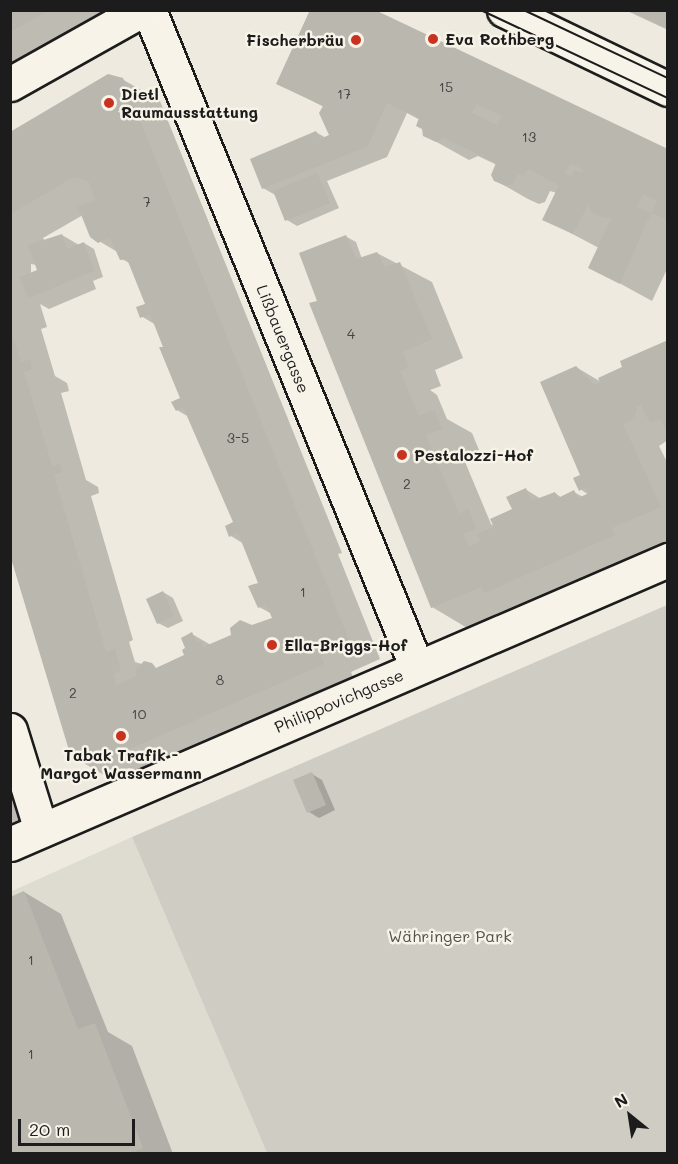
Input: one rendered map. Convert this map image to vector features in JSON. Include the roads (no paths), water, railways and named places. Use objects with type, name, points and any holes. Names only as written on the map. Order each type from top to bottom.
[{"type":"street","points":[[10,84],[142,10]]},
{"type":"street","name":"Lißbauergasse","points":[[149,10],[417,668]]},
{"type":"street","points":[[504,10],[668,89]]},
{"type":"street","name":"Philippovichgasse","points":[[10,844],[668,560]]},
{"type":"street","points":[[10,730],[41,830]]},
{"type":"tram line","points":[[481,10],[668,98]]},
{"type":"tram line","points":[[524,10],[668,78]]},
{"type":"place","name":"Eva Rothberg","points":[[433,39]]},
{"type":"place","name":"Fischerbräu","points":[[356,40]]},
{"type":"place","name":"Dietl Raumausstattung","points":[[109,103]]},
{"type":"place","name":"Pestalozzi-Hof","points":[[402,455]]},
{"type":"place","name":"Ella-Briggs-Hof","points":[[272,645]]},
{"type":"place","name":"Tabak Trafik - Margot Wassermann","points":[[121,736]]},
{"type":"park label","name":"Währinger Park","points":[[450,936]]}]
